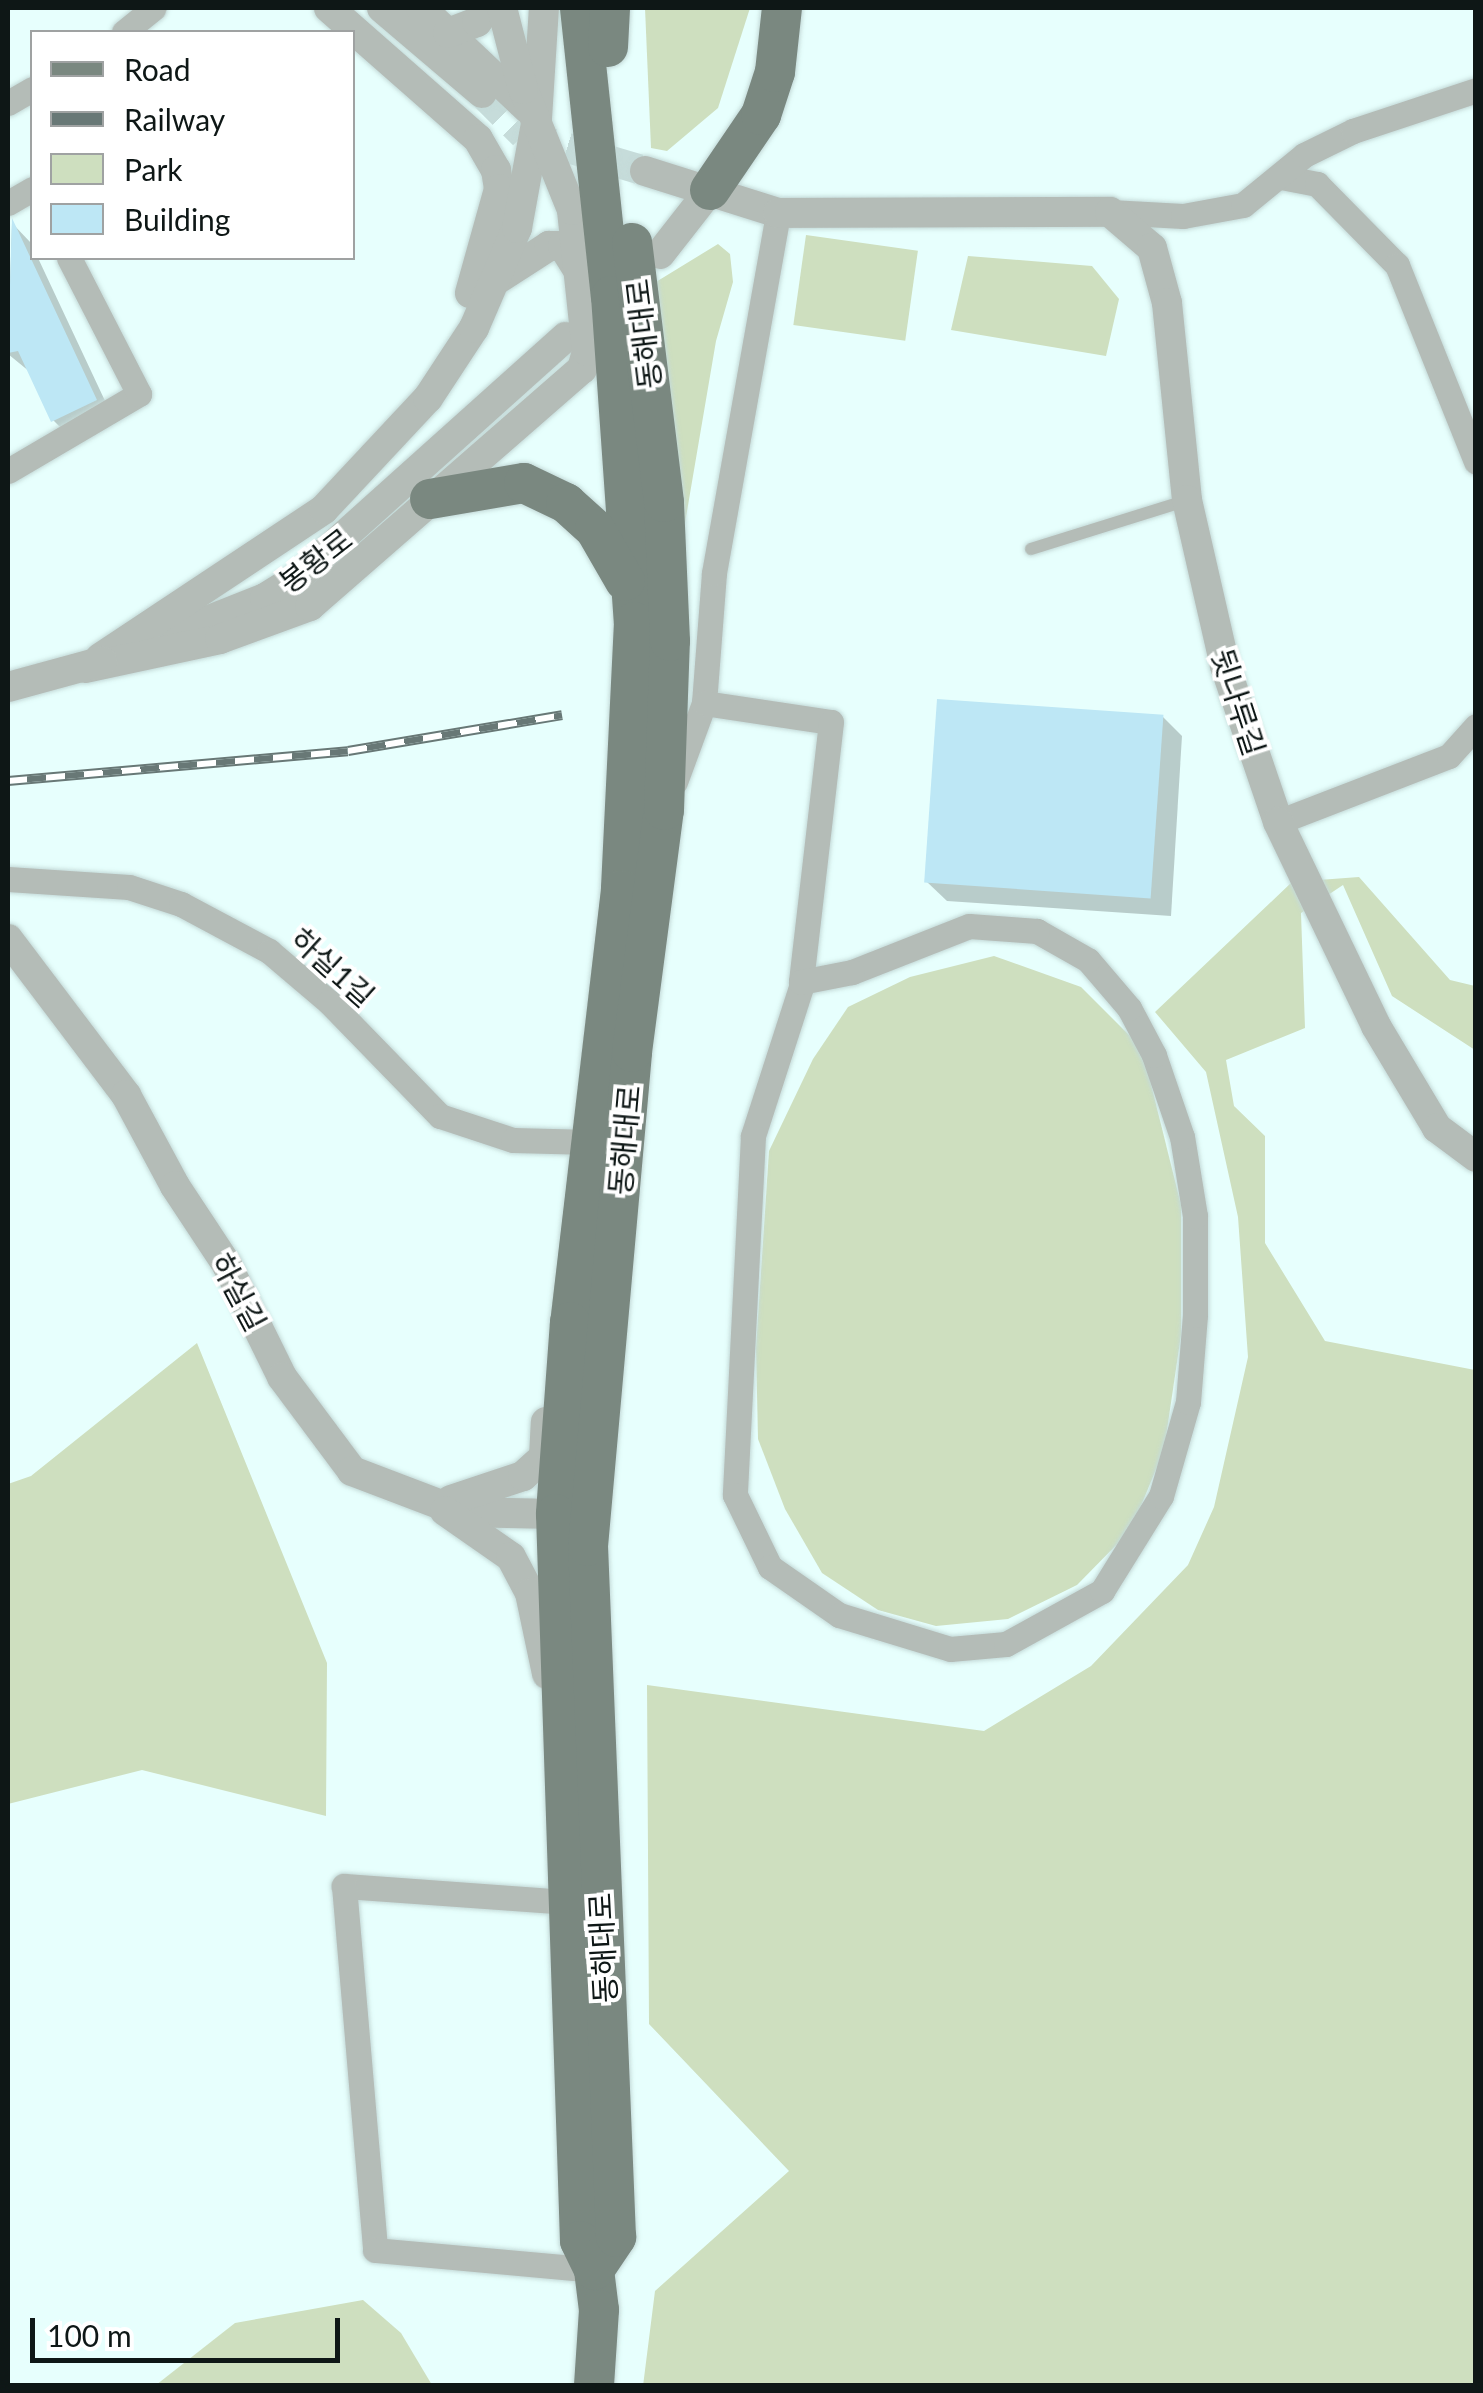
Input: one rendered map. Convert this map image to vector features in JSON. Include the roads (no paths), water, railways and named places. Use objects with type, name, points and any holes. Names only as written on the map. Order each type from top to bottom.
[{"type":"main road","name":"동해대로","points":[[580,8],[611,296],[632,593],[620,890],[570,1322],[572,1514],[563,1789],[580,2241],[594,2270],[594,2386]]},
{"type":"main road","points":[[710,190],[761,115],[775,72],[779,8]]},
{"type":"main road","name":"동해대로","points":[[594,2270],[616,2237],[572,1514],[664,810],[670,642],[664,502],[607,21]]},
{"type":"main road","points":[[430,499],[524,484],[566,503],[595,528],[632,593]]},
{"type":"street","points":[[126,30],[154,8]]},
{"type":"street","points":[[329,8],[354,30]]},
{"type":"street","points":[[382,8],[482,93]]},
{"type":"street","points":[[421,8],[538,118]]},
{"type":"street","points":[[448,33],[477,22],[487,8]]},
{"type":"street","points":[[86,668],[220,639],[310,606],[582,368],[587,350],[572,210],[538,118],[522,89],[502,8]]},
{"type":"street","points":[[86,668],[324,509],[405,422],[474,328],[516,228],[538,118],[544,8]]},
{"type":"street","points":[[355,31],[478,139],[496,170],[498,189],[480,272],[405,422]]},
{"type":"street","points":[[8,103],[30,90]]},
{"type":"street","points":[[645,172],[778,214],[1110,212],[1183,216],[1243,205],[1304,155],[1353,131],[1476,90]]},
{"type":"street","points":[[1281,177],[1318,184],[1397,266],[1476,462]]},
{"type":"street","points":[[660,254],[710,190]]},
{"type":"street","points":[[8,203],[30,191]]},
{"type":"street","name":"뒷나루길","points":[[1110,212],[1152,248],[1167,303],[1187,500],[1225,666],[1278,822],[1376,1026],[1437,1128],[1476,1157]]},
{"type":"street","points":[[664,810],[704,703],[714,572],[778,214]]},
{"type":"street","points":[[498,278],[549,246],[563,246],[577,268]]},
{"type":"street","points":[[8,471],[138,394],[69,260]]},
{"type":"street","name":"봉황로","points":[[8,687],[86,668],[265,598],[297,578],[566,337]]},
{"type":"street","points":[[704,703],[832,722],[801,982],[753,1136],[735,1495],[770,1567],[839,1615],[950,1650],[1006,1644],[1102,1591],[1162,1496],[1188,1402],[1195,1315],[1194,1216],[1182,1137],[1154,1055],[1129,1008],[1088,960],[1036,931],[969,926],[922,939],[852,972],[801,982]]},
{"type":"street","points":[[1278,822],[1449,756],[1476,726]]},
{"type":"street","name":"하실1길","points":[[8,879],[129,887],[181,904],[268,951],[329,1002],[440,1116],[513,1140],[591,1142]]},
{"type":"street","name":"하실길","points":[[8,939],[126,1096],[174,1186],[228,1264],[282,1376],[352,1472],[460,1512],[572,1514]]},
{"type":"street","points":[[435,1503],[491,1491],[524,1476],[544,1456],[547,1412],[570,1322]]},
{"type":"street","points":[[435,1503],[510,1557],[530,1593],[563,1789]]},
{"type":"street","points":[[568,1902],[344,1886],[375,2250],[594,2270]]},
{"type":"lane","points":[[1031,549],[1187,500]]},
{"type":"tunnel","points":[[482,93],[524,135],[645,171]]},
{"type":"railway","points":[[8,781],[348,751],[562,715]]}]
